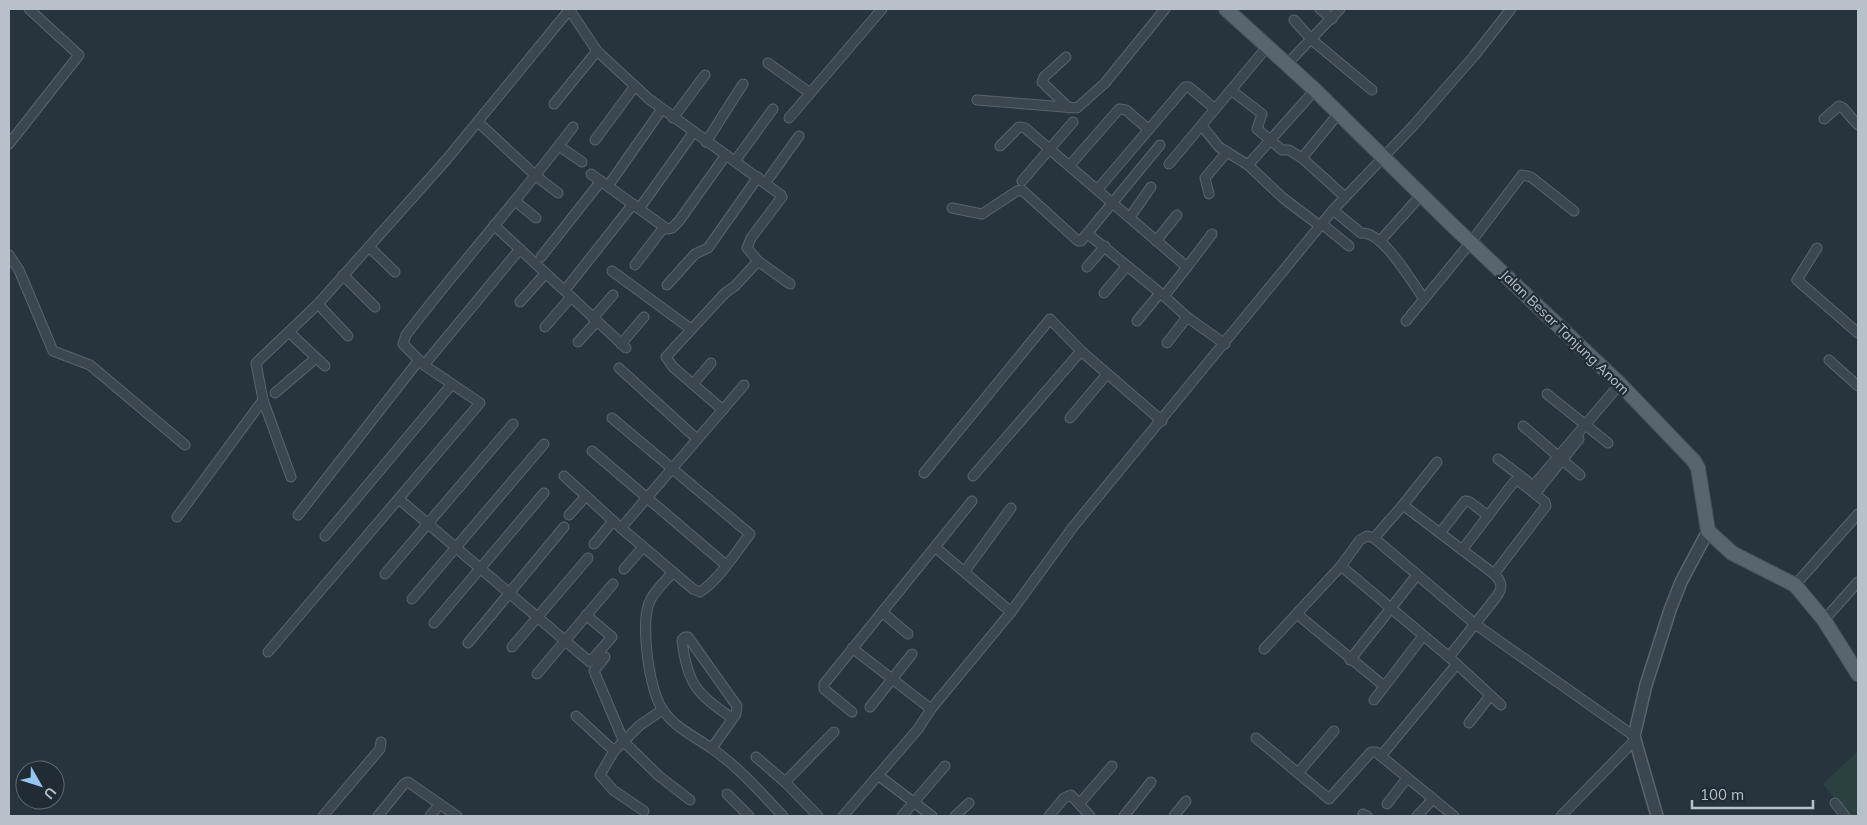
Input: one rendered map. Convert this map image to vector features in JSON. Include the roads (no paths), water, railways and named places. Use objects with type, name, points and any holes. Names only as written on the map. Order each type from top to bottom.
[{"type":"main road","name":"Jalan Besar Tanjung Anom","points":[[1226,9],[1315,90],[1622,386],[1697,464],[1708,531]]},
{"type":"main road","points":[[1708,531],[1732,553],[1795,585],[1824,620],[1858,674]]},
{"type":"street","points":[[9,144],[79,55],[29,9]]},
{"type":"street","points":[[291,477],[263,400],[256,363],[318,304],[369,247],[478,122],[570,9],[597,51],[635,86],[673,118],[762,179],[782,197],[748,244],[749,253],[790,284]]},
{"type":"street","points":[[789,118],[882,9]]},
{"type":"street","points":[[977,100],[1069,108],[1081,105],[1105,83],[1165,9]]},
{"type":"street","points":[[1320,9],[1332,19]]},
{"type":"street","points":[[1286,65],[1340,9]]},
{"type":"street","points":[[843,816],[918,729],[1011,612],[1073,527],[1162,421],[1333,210],[1384,157],[1474,56],[1511,9]]},
{"type":"street","points":[[1294,20],[1312,40],[1372,90]]},
{"type":"street","points":[[1169,164],[1267,47]]},
{"type":"street","points":[[554,104],[597,51]]},
{"type":"street","points":[[1066,57],[1044,77],[1042,82],[1069,108]]},
{"type":"street","points":[[768,63],[810,93]]},
{"type":"street","points":[[673,118],[705,75]]},
{"type":"street","points":[[706,142],[743,84]]},
{"type":"street","points":[[595,140],[635,86]]},
{"type":"street","points":[[1098,189],[1185,87],[1189,87],[1215,109]]},
{"type":"street","points":[[1231,90],[1262,114],[1256,127],[1270,141],[1282,150],[1289,150],[1302,158],[1345,197]]},
{"type":"street","points":[[1248,165],[1315,90]]},
{"type":"street","points":[[1824,119],[1839,106],[1858,125]]},
{"type":"street","points":[[541,257],[604,184],[662,109]]},
{"type":"street","points":[[735,161],[773,109]]},
{"type":"street","points":[[1070,165],[1119,109],[1126,110],[1148,129]]},
{"type":"street","points":[[1302,158],[1339,113]]},
{"type":"street","points":[[478,122],[536,176],[558,193]]},
{"type":"street","points":[[1022,180],[1072,122]]},
{"type":"street","points":[[1000,146],[1022,126],[1187,266]]},
{"type":"street","points":[[1202,126],[1210,138],[1227,152],[1248,165],[1283,198],[1350,246]]},
{"type":"street","points":[[268,652],[480,403],[422,362],[402,344],[406,335],[452,273],[536,176],[573,127]]},
{"type":"street","points":[[569,285],[636,206],[693,133]]},
{"type":"street","points":[[667,285],[695,254],[708,248],[762,179],[799,136]]},
{"type":"street","points":[[952,208],[982,214],[1017,191],[1022,190],[1078,241],[1081,241],[1160,145]]},
{"type":"street","points":[[559,146],[582,162]]},
{"type":"street","points":[[1208,194],[1205,178],[1227,152]]},
{"type":"street","points":[[591,174],[664,227],[672,228],[726,155]]},
{"type":"street","points":[[1406,321],[1471,242],[1522,175],[1531,176],[1574,211]]},
{"type":"street","points":[[1130,217],[1151,187]]},
{"type":"street","points":[[1381,240],[1422,194]]},
{"type":"street","points":[[515,201],[536,218]]},
{"type":"street","points":[[1333,210],[1361,233],[1368,232],[1381,240],[1424,299]]},
{"type":"street","points":[[1156,241],[1177,215]]},
{"type":"street","points":[[494,225],[623,346],[644,317]]},
{"type":"street","points":[[635,265],[664,227]]},
{"type":"street","points":[[1088,234],[1126,267],[1162,294],[1187,317],[1224,344]]},
{"type":"street","points":[[1137,321],[1187,266],[1212,234]]},
{"type":"street","points":[[1088,267],[1104,246]]},
{"type":"street","points":[[369,247],[395,272]]},
{"type":"street","points":[[1817,248],[1797,280],[1858,333]]},
{"type":"street","points":[[298,515],[422,362],[519,250]]},
{"type":"street","points":[[9,255],[19,270],[53,351],[90,365],[185,445]]},
{"type":"street","points":[[723,410],[672,367],[666,357],[758,261]]},
{"type":"street","points":[[1104,293],[1126,267]]},
{"type":"street","points":[[612,272],[691,329]]},
{"type":"street","points":[[520,302],[545,274]]},
{"type":"street","points":[[343,276],[375,307]]},
{"type":"street","points":[[578,342],[613,295]]},
{"type":"street","points":[[545,327],[571,297]]},
{"type":"street","points":[[318,304],[348,336]]},
{"type":"street","points":[[1167,343],[1187,317]]},
{"type":"street","points":[[924,473],[1050,319],[1081,351],[1162,421]]},
{"type":"street","points":[[289,332],[325,366]]},
{"type":"street","points":[[973,476],[1081,351]]},
{"type":"street","points":[[275,393],[316,358]]},
{"type":"street","points":[[1829,360],[1858,386]]},
{"type":"street","points":[[693,384],[711,363]]},
{"type":"street","points":[[619,368],[697,439]]},
{"type":"street","points":[[1070,418],[1107,374]]},
{"type":"street","points":[[325,536],[452,384]]},
{"type":"street","points":[[620,528],[744,386]]},
{"type":"street","points":[[1535,488],[1622,386]]},
{"type":"street","points":[[1547,394],[1608,443]]},
{"type":"street","points":[[176,517],[263,400]]},
{"type":"street","points":[[564,476],[613,522],[693,589],[700,592],[726,565],[750,534],[671,470],[612,418]]},
{"type":"street","points":[[385,574],[513,424]]},
{"type":"street","points":[[1523,426],[1580,475]]},
{"type":"street","points":[[412,598],[544,444]]},
{"type":"street","points":[[592,451],[726,565]]},
{"type":"street","points":[[1498,459],[1549,498]]},
{"type":"street","points":[[1374,538],[1437,462]]},
{"type":"street","points":[[1462,550],[1515,481],[1519,481],[1545,502],[1542,513],[1494,574]]},
{"type":"street","points":[[434,624],[544,493]]},
{"type":"street","points":[[569,515],[586,496]]},
{"type":"street","points":[[399,499],[590,662],[612,637],[586,615]]},
{"type":"street","points":[[852,712],[824,689],[824,684],[972,501]]},
{"type":"street","points":[[1440,533],[1465,501],[1470,502],[1488,516]]},
{"type":"street","points":[[1403,505],[1494,574],[1501,582],[1501,590],[1449,656]]},
{"type":"street","points":[[964,571],[1011,508]]},
{"type":"street","points":[[1795,585],[1858,514]]},
{"type":"street","points":[[594,544],[613,522]]},
{"type":"street","points":[[468,643],[564,527]]},
{"type":"street","points":[[1657,816],[1635,738],[1646,685],[1670,610],[1681,582],[1708,531]]},
{"type":"street","points":[[1264,649],[1341,566],[1360,540],[1367,536],[1374,538],[1476,624],[1635,738]]},
{"type":"street","points":[[624,568],[643,547]]},
{"type":"street","points":[[935,547],[1011,612]]},
{"type":"street","points":[[512,647],[588,558]]},
{"type":"street","points":[[1341,566],[1449,656],[1456,665],[1501,705]]},
{"type":"street","points":[[673,572],[650,600],[648,612],[646,642],[649,672],[652,687],[662,710],[686,733],[712,748],[783,816]]},
{"type":"street","points":[[1350,660],[1417,575]]},
{"type":"street","points":[[1824,620],[1858,582]]},
{"type":"street","points":[[537,674],[613,584]]},
{"type":"street","points":[[882,612],[908,634]]},
{"type":"street","points":[[1297,614],[1350,660],[1384,686]]},
{"type":"street","points":[[1374,700],[1423,636]]},
{"type":"street","points":[[712,748],[732,718],[737,710],[737,706],[688,637],[684,637],[682,640],[684,661],[691,678],[703,698],[732,718]]},
{"type":"street","points":[[852,648],[932,709]]},
{"type":"street","points":[[870,707],[912,654]]},
{"type":"street","points":[[605,656],[594,670],[624,742],[659,776],[690,800]]},
{"type":"street","points":[[1381,756],[1456,665]]},
{"type":"street","points":[[1469,723],[1490,696]]},
{"type":"street","points":[[644,811],[613,790],[600,775],[614,751],[639,726],[662,710]]},
{"type":"street","points":[[576,716],[614,751]]},
{"type":"street","points":[[1298,773],[1334,731]]},
{"type":"street","points":[[785,782],[834,732]]},
{"type":"street","points":[[1256,738],[1329,799],[1371,752],[1381,756],[1454,816]]},
{"type":"street","points":[[1561,816],[1635,738]]},
{"type":"street","points":[[322,816],[380,749],[381,742]]},
{"type":"street","points":[[756,757],[785,782],[818,816]]},
{"type":"street","points":[[902,816],[945,766]]},
{"type":"street","points":[[1080,804],[1112,766]]},
{"type":"street","points":[[879,776],[932,816]]},
{"type":"street","points":[[1387,804],[1407,778]]},
{"type":"street","points":[[378,816],[407,782],[457,816]]},
{"type":"street","points":[[1124,816],[1151,782]]},
{"type":"street","points":[[728,794],[749,816]]},
{"type":"street","points":[[1049,816],[1064,798],[1071,795],[1090,816]]},
{"type":"street","points":[[1417,816],[1433,799]]},
{"type":"street","points":[[1174,816],[1186,801]]},
{"type":"street","points":[[955,816],[969,803]]},
{"type":"street","points":[[1835,803],[1845,816]]},
{"type":"street","points":[[430,816],[440,804]]}]
